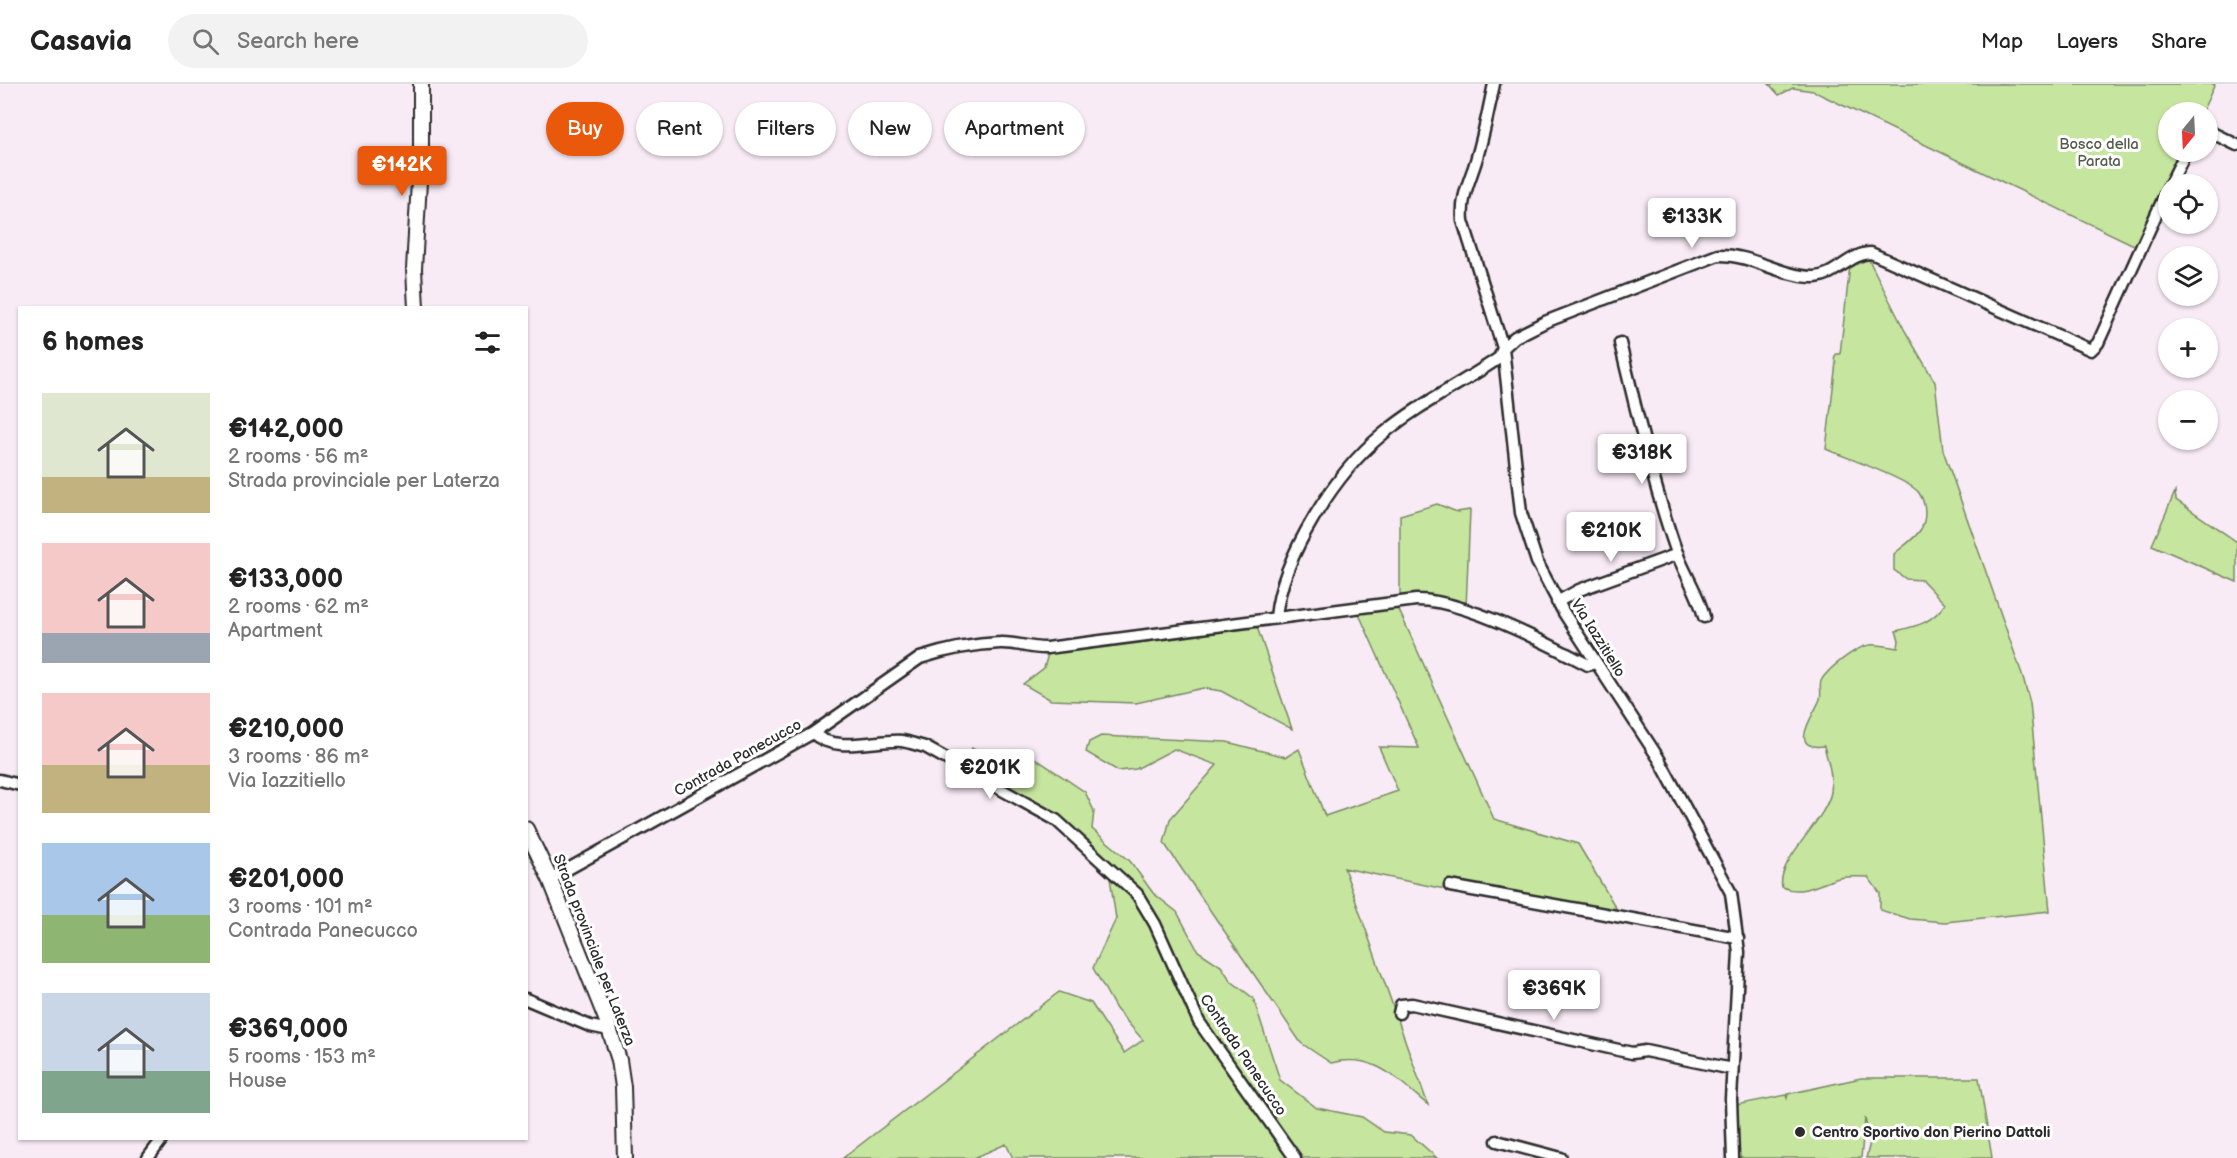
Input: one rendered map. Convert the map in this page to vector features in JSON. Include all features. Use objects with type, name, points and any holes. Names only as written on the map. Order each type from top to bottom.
[{"type":"main road","points":[[416,306],[414,269],[421,147],[421,84]]},
{"type":"main road","name":"Strada provinciale per Laterza","points":[[528,833],[550,879],[609,1030],[621,1072],[625,1158]]},
{"type":"street","name":"Via Iazzitiello","points":[[1494,84],[1486,123],[1463,192],[1462,208],[1463,221],[1503,348],[1521,513],[1537,562],[1557,602],[1659,759],[1721,870],[1731,893],[1738,938],[1732,1069],[1733,1158]]},
{"type":"street","points":[[2218,136],[2237,145]]},
{"type":"street","points":[[1276,617],[1281,591],[1311,523],[1365,450],[1413,411],[1499,358],[1503,348],[1515,336],[1545,322],[1718,255],[1746,258],[1815,278],[1836,270],[1858,255],[1871,253],[2091,350],[2098,343],[2158,209]]},
{"type":"street","points":[[1620,343],[1645,444],[1678,554],[1704,617]]},
{"type":"street","points":[[1557,602],[1578,590],[1678,554]]},
{"type":"street","points":[[813,734],[920,658],[934,653],[1001,643],[1033,649],[1047,648],[1276,617],[1431,600],[1464,609],[1588,665],[1596,663]]},
{"type":"street","name":"Contrada Panecucco","points":[[550,879],[813,734],[819,739],[842,743],[902,741],[925,747],[1056,820],[1137,894],[1155,924],[1199,1022],[1295,1158]]},
{"type":"street","points":[[0,780],[18,784]]},
{"type":"street","points":[[1450,886],[1738,938]]},
{"type":"street","points":[[528,1000],[590,1026],[609,1030]]},
{"type":"street","points":[[1399,1013],[1401,1005],[1412,1004],[1632,1053],[1645,1051],[1732,1069]]},
{"type":"street","points":[[148,1158],[162,1140]]},
{"type":"street","points":[[1497,1141],[1561,1158]]},
{"type":"green space","name":"Bosco della Parata","points":[[1769,84],[2215,84],[2207,102],[2158,102],[2158,162],[2179,162],[2173,174],[2158,174],[2158,206],[2138,247],[1813,91],[1793,88],[1779,95]]},
{"type":"green space","points":[[1867,256],[1905,331],[1935,382],[1943,450],[2023,677],[2030,703],[2050,911],[1945,922],[1910,919],[1880,910],[1880,893],[1868,877],[1839,878],[1811,888],[1797,890],[1782,887],[1782,876],[1786,865],[1820,815],[1831,792],[1831,774],[1824,746],[1812,746],[1806,743],[1805,737],[1809,721],[1820,699],[1821,681],[1829,670],[1864,646],[1898,648],[1899,640],[1896,631],[1929,620],[1945,604],[1922,580],[1906,579],[1894,570],[1894,554],[1916,536],[1923,525],[1924,506],[1919,493],[1890,475],[1826,449],[1836,362],[1834,359],[1836,354],[1840,354],[1850,265]]},
{"type":"green space","points":[[2175,492],[2176,500],[2237,542],[2237,582],[2152,545]]},
{"type":"green space","points":[[1437,504],[1457,512],[1470,510],[1466,608],[1400,600],[1400,515]]},
{"type":"green space","points":[[1398,608],[1494,819],[1578,844],[1619,913],[1473,895],[1344,868],[1428,1105],[1384,1070],[1360,1061],[1331,1063],[1301,1043],[1164,843],[1170,819],[1217,765],[1174,749],[1136,769],[1118,771],[1086,752],[1089,742],[1101,736],[1227,742],[1286,757],[1299,749],[1325,816],[1398,791],[1379,747],[1419,748],[1358,612]]},
{"type":"green space","points":[[1256,624],[1292,729],[1221,691],[1203,688],[1136,703],[1051,700],[1023,684],[1044,668],[1048,654]]},
{"type":"green space","points":[[972,748],[999,766],[1007,751],[1023,750],[1085,792],[1094,811],[1092,829],[1130,861],[1153,893],[1177,912],[1198,951],[1221,966],[1231,981],[1253,998],[1280,1080],[1317,1108],[1362,1117],[1384,1132],[1411,1135],[1437,1158],[1298,1158],[1200,1021],[1137,892],[1054,815],[965,768]]},
{"type":"green space","points":[[1109,871],[1146,916],[1191,1017],[1296,1158],[1013,1158],[1006,1144],[974,1158],[843,1158],[1059,992],[1091,1003],[1124,1053],[1143,1040],[1116,1009],[1093,968],[1116,919]]},
{"type":"green space","points":[[1861,1078],[1979,1078],[1992,1158],[1866,1158],[1870,1143],[1865,1118],[1861,1158],[1737,1158],[1736,1105],[1786,1095],[1787,1098],[1788,1094]]},
{"type":"place","name":"Centro Sportivo don Pierino Dattoli","points":[[1800,1132]]}]
